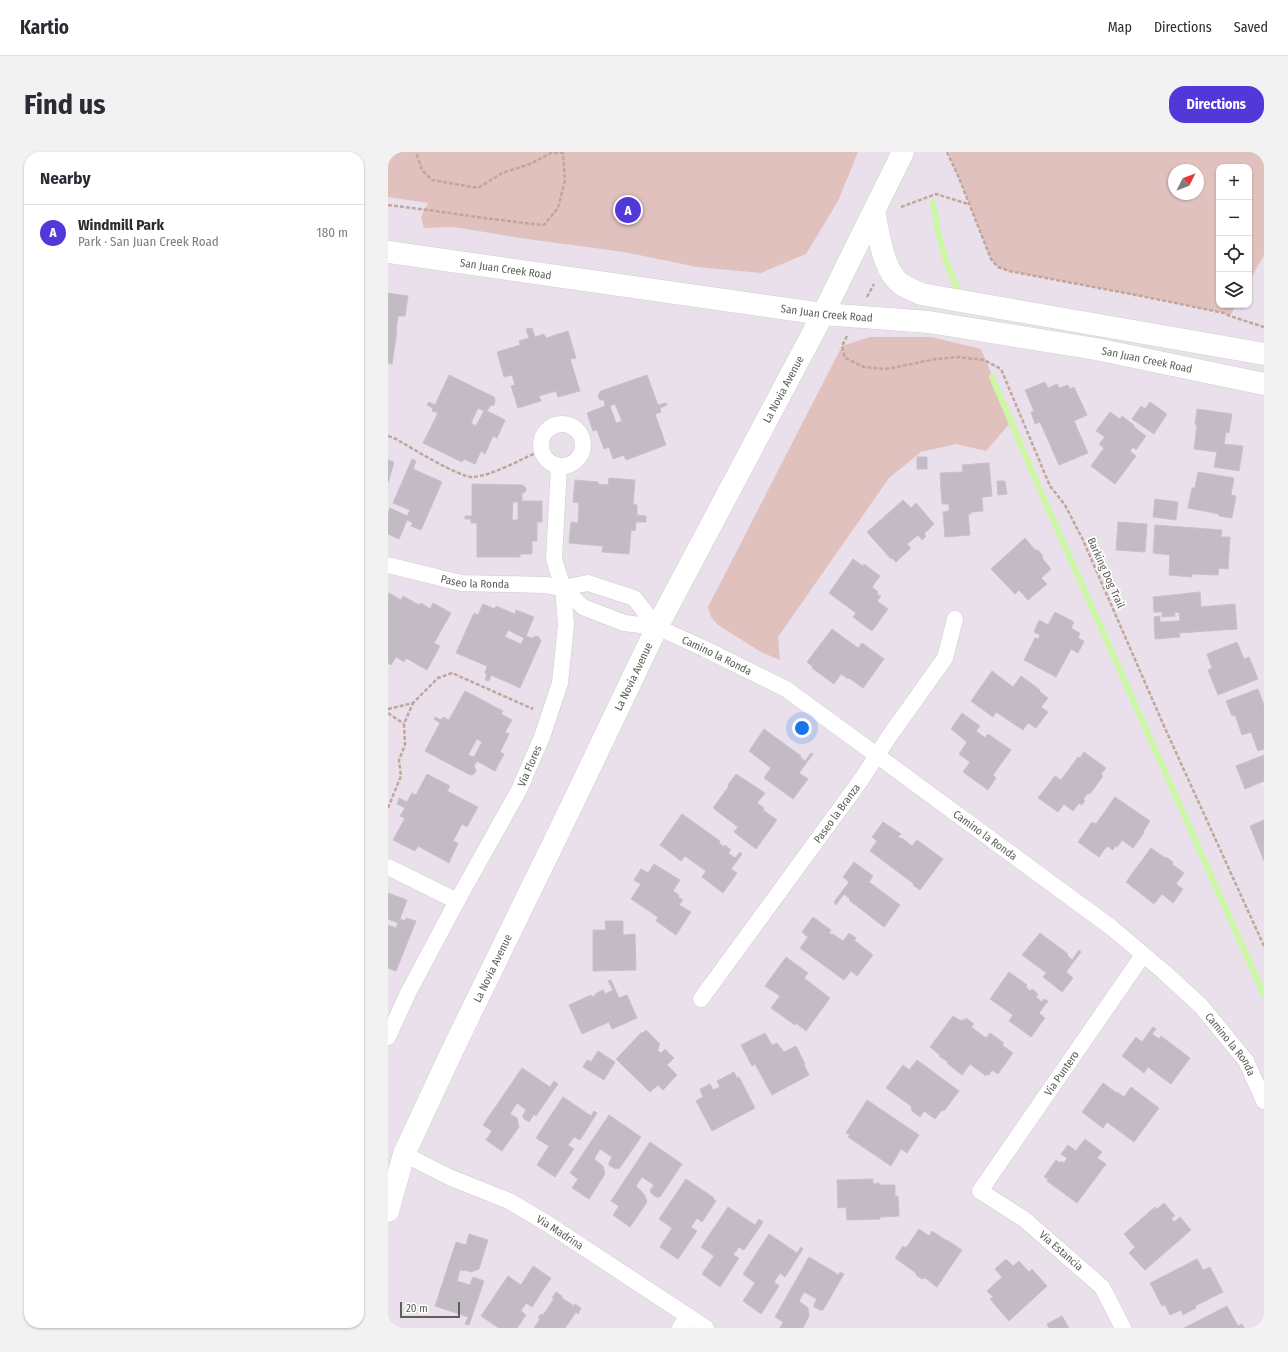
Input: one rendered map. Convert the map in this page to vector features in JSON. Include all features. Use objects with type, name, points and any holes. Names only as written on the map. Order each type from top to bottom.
[{"type":"main road","name":"La Novia Avenue","points":[[388,1211],[404,1154],[453,1049],[657,627],[823,314],[903,152]]},
{"type":"main road","points":[[874,211],[885,261],[891,273],[900,283],[921,294],[1264,354]]},
{"type":"main road","name":"San Juan Creek Road","points":[[388,252],[823,314],[929,322],[1096,349],[1264,384]]},
{"type":"street","points":[[566,424],[573,427],[579,433],[583,441],[583,449],[580,457],[575,463],[567,466],[551,464],[545,458],[542,450],[541,442],[544,434],[550,428],[558,425],[566,424]]},
{"type":"street","name":"Via Flores","points":[[388,1037],[408,993],[519,790],[542,736],[560,683],[566,625],[563,588],[554,559],[559,466]]},
{"type":"street","name":"Paseo la Ronda","points":[[388,565],[461,583],[545,585],[563,588]]},
{"type":"street","name":"Camino la Ronda","points":[[563,588],[588,583],[634,598],[657,627]]},
{"type":"street","name":"Camino la Ronda","points":[[563,588],[583,607],[624,623],[657,627],[786,689],[1105,923],[1143,955],[1201,1006],[1246,1061],[1264,1101]]},
{"type":"street","name":"Paseo la Branza","points":[[701,999],[856,787],[888,738],[945,658],[956,619]]},
{"type":"street","points":[[388,867],[457,901]]},
{"type":"street","name":"Via Puntero","points":[[980,1191],[1143,955]]},
{"type":"street","name":"Via Madrina","points":[[404,1154],[450,1177],[509,1201],[548,1224],[684,1322],[706,1328]]},
{"type":"street","name":"Via Estancia","points":[[980,1191],[1024,1219],[1102,1287],[1123,1328]]},
{"type":"path","points":[[388,204],[508,222],[544,225],[558,208],[565,180],[563,153],[551,153],[530,164],[502,173],[478,188],[432,180],[422,170],[416,152]]},
{"type":"path","points":[[947,152],[959,178],[991,259],[998,267],[1009,271],[1224,313],[1264,327]]},
{"type":"path","points":[[901,207],[936,194],[969,204]]},
{"type":"path","name":"Barking Dog Trail","points":[[842,346],[845,358],[864,367],[886,369],[936,358],[958,357],[984,360],[1000,369],[1050,486],[1065,505],[1083,540],[1164,726],[1264,946]]},
{"type":"path","points":[[388,436],[458,474],[472,478],[486,474],[542,450]]},
{"type":"path","points":[[388,808],[401,776],[399,760],[405,746],[404,724],[413,703],[438,678],[452,673],[548,716]]},
{"type":"path","points":[[388,709],[413,703]]},
{"type":"path","points":[[388,714],[404,724]]},
{"type":"shaded area","points":[[388,152],[858,152],[838,201],[806,254],[761,273],[697,267],[624,252],[527,239],[454,227],[424,228],[421,217],[428,203],[388,197]]},
{"type":"shaded area","points":[[950,152],[1264,152],[1264,255],[1252,277],[1252,164],[1216,164],[1216,308],[1234,308],[1230,316],[1224,313],[1009,271],[998,267],[991,259],[949,156]]},
{"type":"shaded area","points":[[870,337],[931,337],[981,349],[1011,422],[986,451],[956,444],[921,452],[889,478],[778,637],[780,660],[761,652],[718,625],[711,617],[708,607],[842,346]]},
{"type":"building","points":[[388,293],[408,296],[405,316],[398,316],[392,364],[388,363]]},
{"type":"building","points":[[532,328],[535,337],[544,334],[546,338],[568,331],[576,358],[570,359],[580,391],[558,397],[556,391],[539,396],[541,401],[518,408],[511,386],[515,385],[512,375],[504,377],[497,352],[520,345],[519,341],[529,338],[526,329]]},
{"type":"building","points":[[449,375],[494,397],[494,405],[490,406],[487,411],[505,420],[497,438],[493,436],[485,454],[481,451],[475,464],[464,459],[462,462],[423,443],[438,413],[432,411],[433,408],[427,405],[429,402],[435,405]],"holes":[[[478,408],[484,411],[476,426],[471,423]]]},
{"type":"building","points":[[647,375],[658,405],[666,403],[667,405],[660,408],[661,412],[655,414],[666,445],[626,460],[624,455],[613,459],[609,447],[604,449],[597,430],[593,431],[587,413],[605,406],[604,400],[600,400],[598,395],[601,391]],"holes":[[[615,404],[622,421],[616,423],[610,406]]]},
{"type":"building","points":[[1045,382],[1048,388],[1057,384],[1059,388],[1068,385],[1070,389],[1074,387],[1087,415],[1074,421],[1088,453],[1059,465],[1040,422],[1035,424],[1031,412],[1034,411],[1025,390]]},
{"type":"building","points":[[1150,402],[1167,414],[1154,434],[1132,419],[1141,406],[1145,409]]},
{"type":"building","points":[[1197,409],[1232,414],[1229,433],[1226,432],[1224,444],[1243,446],[1239,471],[1214,467],[1217,452],[1194,449]]},
{"type":"building","points":[[1110,412],[1120,419],[1122,416],[1146,436],[1136,450],[1133,447],[1130,451],[1136,456],[1115,484],[1091,466],[1104,448],[1099,444],[1105,437],[1096,431]]},
{"type":"building","points":[[917,457],[927,457],[927,469],[917,469]]},
{"type":"building","points":[[412,459],[416,461],[413,469],[442,482],[421,530],[411,526],[413,523],[407,520],[399,539],[388,534],[388,514],[390,508],[407,516],[410,510],[393,503]]},
{"type":"building","points":[[388,460],[394,462],[388,483]]},
{"type":"building","points":[[989,463],[992,496],[982,497],[983,511],[971,512],[971,514],[968,514],[970,535],[945,537],[943,512],[949,511],[949,504],[942,504],[940,473],[963,472],[962,465]]},
{"type":"building","points":[[1198,472],[1234,478],[1231,495],[1236,496],[1232,518],[1188,508],[1192,488],[1195,488]]},
{"type":"building","points":[[609,478],[635,480],[633,504],[637,505],[637,515],[646,516],[646,522],[636,522],[635,531],[631,530],[629,554],[602,552],[603,546],[569,543],[571,522],[578,523],[579,503],[573,502],[575,480],[598,482],[598,484],[608,485]]},
{"type":"building","points":[[997,481],[1005,481],[1007,494],[998,495]]},
{"type":"building","points":[[472,484],[523,485],[526,488],[526,491],[522,494],[522,501],[542,501],[542,522],[537,522],[537,541],[532,541],[532,554],[520,554],[520,557],[477,557],[477,523],[471,523],[471,519],[465,519],[465,516],[472,516]],"holes":[[[513,502],[518,502],[518,520],[512,520]]]},
{"type":"building","points":[[1155,499],[1178,502],[1176,520],[1153,517]]},
{"type":"building","points":[[903,500],[911,508],[916,503],[934,524],[924,534],[926,536],[922,540],[918,535],[907,544],[911,548],[896,562],[892,558],[891,559],[867,532]]},
{"type":"building","points":[[1118,522],[1147,524],[1145,552],[1116,550]]},
{"type":"building","points":[[1155,525],[1222,530],[1221,537],[1230,537],[1228,569],[1219,568],[1218,575],[1192,574],[1192,577],[1169,575],[1170,555],[1153,553]]},
{"type":"building","points":[[1025,538],[1035,550],[1038,550],[1043,556],[1042,558],[1051,569],[1041,578],[1047,584],[1028,600],[1019,590],[1015,594],[991,569]]},
{"type":"building","points":[[853,559],[863,566],[864,564],[880,576],[872,587],[878,592],[877,594],[881,596],[877,601],[888,609],[872,631],[853,617],[856,613],[829,593]]},
{"type":"building","points":[[1200,592],[1201,607],[1235,604],[1237,629],[1179,633],[1180,637],[1155,639],[1154,617],[1160,616],[1160,622],[1180,621],[1179,612],[1174,613],[1175,616],[1162,617],[1162,612],[1154,612],[1153,597]]},
{"type":"building","points":[[389,593],[401,600],[403,596],[419,605],[421,603],[430,609],[433,603],[451,613],[434,643],[440,646],[427,670],[406,658],[404,662],[396,657],[391,665],[388,663]]},
{"type":"building","points":[[483,604],[495,609],[496,606],[515,614],[516,610],[534,617],[526,636],[532,638],[536,636],[539,637],[541,641],[520,688],[491,675],[489,681],[485,680],[487,666],[456,653],[474,613],[478,615]],"holes":[[[508,630],[524,638],[521,644],[505,637]]]},
{"type":"building","points":[[1055,612],[1074,622],[1071,628],[1080,633],[1078,638],[1084,641],[1078,653],[1071,649],[1056,677],[1024,660],[1035,638],[1038,639],[1040,635],[1034,632],[1039,620],[1048,625]]},
{"type":"building","points":[[832,629],[858,648],[862,643],[884,659],[863,688],[841,674],[834,684],[812,668],[813,667],[807,662]]},
{"type":"building","points":[[1237,642],[1244,659],[1249,657],[1258,679],[1218,695],[1208,670],[1212,668],[1207,654]]},
{"type":"building","points":[[992,671],[1013,687],[1021,676],[1048,698],[1041,707],[1048,712],[1036,728],[1028,723],[1023,730],[996,712],[993,717],[971,701]]},
{"type":"building","points":[[1258,689],[1264,705],[1264,749],[1258,751],[1251,732],[1242,735],[1235,715],[1232,716],[1226,701]]},
{"type":"building","points":[[465,691],[503,711],[501,714],[512,720],[505,732],[509,734],[500,752],[504,754],[495,771],[477,761],[474,766],[476,771],[474,774],[470,775],[425,751],[440,723],[434,719],[435,717],[441,720],[443,717],[449,720]],"holes":[[[477,739],[482,742],[474,757],[468,755]]]},
{"type":"building","points":[[962,713],[980,726],[976,731],[985,738],[988,734],[1011,750],[993,775],[996,778],[988,790],[963,772],[970,762],[959,754],[967,742],[951,729]]},
{"type":"building","points":[[764,729],[801,756],[800,757],[805,761],[811,753],[813,754],[799,773],[808,779],[793,799],[764,778],[771,768],[749,751]]},
{"type":"building","points":[[1084,752],[1106,768],[1101,774],[1103,776],[1090,794],[1088,793],[1083,799],[1085,800],[1082,805],[1079,803],[1073,811],[1064,804],[1058,812],[1038,798],[1055,776],[1061,780],[1078,757],[1080,758]]},
{"type":"building","points":[[1264,755],[1264,781],[1245,789],[1236,766]]},
{"type":"building","points":[[427,774],[450,786],[447,791],[478,807],[467,827],[462,824],[453,841],[458,843],[449,863],[418,846],[415,851],[393,840],[405,818],[400,816],[405,808],[397,804],[399,798],[407,802],[412,793],[416,795]]},
{"type":"building","points":[[736,774],[765,793],[757,803],[764,808],[763,810],[777,820],[756,849],[734,832],[738,827],[713,808]]},
{"type":"building","points":[[1115,797],[1150,821],[1143,832],[1144,833],[1133,848],[1122,840],[1113,850],[1107,846],[1099,857],[1078,842],[1092,822],[1096,824]]},
{"type":"building","points":[[682,814],[720,841],[719,843],[724,847],[725,845],[731,850],[728,853],[735,858],[740,852],[742,854],[731,869],[737,873],[723,893],[702,877],[706,871],[685,856],[681,861],[660,845]]},
{"type":"building","points":[[1264,820],[1264,861],[1250,826]]},
{"type":"building","points":[[883,822],[901,834],[898,837],[902,838],[912,846],[917,840],[943,859],[920,890],[870,851],[877,841],[872,837]]},
{"type":"building","points":[[1151,848],[1173,862],[1172,864],[1184,873],[1176,884],[1183,889],[1173,903],[1162,894],[1154,904],[1126,882]]},
{"type":"building","points":[[854,862],[873,876],[869,882],[900,905],[884,927],[849,900],[850,899],[844,894],[836,905],[834,902],[849,882],[843,877]]},
{"type":"building","points":[[654,864],[680,880],[673,891],[683,900],[679,905],[691,912],[676,935],[656,921],[658,917],[631,899],[641,884],[634,880],[641,869],[648,873]]},
{"type":"building","points":[[388,893],[407,900],[400,919],[405,921],[406,918],[416,921],[396,971],[388,968],[388,925],[396,928],[398,923],[388,919]]},
{"type":"building","points":[[813,917],[831,930],[829,933],[843,941],[849,933],[856,938],[854,940],[873,955],[857,976],[851,971],[844,980],[800,948],[808,937],[802,932]]},
{"type":"building","points":[[605,921],[623,921],[623,935],[635,934],[636,970],[593,971],[593,930],[606,930]]},
{"type":"building","points":[[1040,933],[1068,954],[1067,955],[1072,960],[1079,950],[1081,952],[1066,972],[1073,978],[1062,992],[1043,977],[1047,972],[1046,971],[1045,972],[1022,955]]},
{"type":"building","points":[[786,957],[808,973],[804,978],[830,998],[806,1031],[771,1008],[780,996],[765,986]]},
{"type":"building","points":[[1009,972],[1027,985],[1026,987],[1030,991],[1032,989],[1038,994],[1036,997],[1042,1002],[1044,999],[1048,1001],[1039,1013],[1045,1018],[1031,1037],[1009,1021],[1013,1015],[990,999]]},
{"type":"building","points":[[611,980],[619,998],[627,995],[637,1018],[612,1029],[609,1022],[582,1034],[569,1005],[591,995],[592,997],[603,990],[605,994],[613,990],[608,981]]},
{"type":"building","points":[[953,1016],[961,1021],[963,1019],[965,1021],[966,1018],[974,1024],[971,1027],[986,1038],[990,1033],[1004,1043],[1002,1045],[1013,1053],[998,1074],[992,1070],[989,1075],[987,1074],[986,1076],[970,1064],[962,1075],[930,1047]]},
{"type":"building","points":[[1153,1027],[1156,1029],[1152,1034],[1159,1039],[1161,1036],[1190,1058],[1171,1084],[1148,1067],[1144,1073],[1122,1056],[1136,1037],[1142,1042]]},
{"type":"building","points":[[646,1030],[660,1044],[657,1050],[661,1053],[665,1049],[674,1058],[667,1065],[677,1075],[663,1090],[658,1085],[650,1092],[616,1059],[642,1032],[643,1033]]},
{"type":"building","points":[[765,1033],[772,1045],[777,1043],[784,1052],[796,1046],[809,1075],[772,1095],[755,1064],[752,1066],[741,1045]]},
{"type":"building","points":[[598,1051],[615,1062],[604,1080],[583,1067],[587,1060],[591,1062]]},
{"type":"building","points":[[917,1060],[959,1091],[944,1111],[942,1110],[935,1119],[924,1111],[920,1117],[912,1111],[911,1106],[886,1088],[903,1065],[909,1070]]},
{"type":"building","points":[[522,1068],[550,1087],[554,1081],[558,1084],[536,1116],[534,1114],[529,1122],[523,1118],[526,1110],[517,1103],[510,1114],[517,1118],[519,1127],[502,1151],[486,1140],[492,1131],[483,1125]]},
{"type":"building","points":[[734,1072],[737,1078],[739,1077],[755,1108],[712,1131],[696,1101],[703,1097],[700,1089],[710,1084],[713,1090],[720,1087],[717,1081]]},
{"type":"building","points":[[1103,1083],[1124,1097],[1131,1087],[1159,1108],[1134,1142],[1107,1122],[1103,1128],[1082,1112]]},
{"type":"building","points":[[563,1097],[591,1116],[594,1111],[597,1113],[580,1140],[574,1137],[568,1145],[574,1149],[555,1177],[537,1165],[549,1146],[536,1138]]},
{"type":"building","points":[[867,1100],[919,1135],[907,1153],[901,1149],[891,1166],[848,1137],[850,1135],[846,1133]]},
{"type":"building","points":[[609,1115],[641,1137],[619,1169],[615,1169],[609,1165],[612,1157],[600,1149],[594,1159],[603,1166],[605,1174],[589,1199],[572,1188],[578,1179],[570,1173]]},
{"type":"building","points":[[1085,1139],[1102,1152],[1097,1158],[1106,1164],[1077,1203],[1047,1181],[1048,1179],[1044,1177],[1056,1160],[1060,1163],[1061,1161],[1064,1163],[1067,1158],[1061,1154],[1068,1145],[1076,1151]]},
{"type":"building","points":[[650,1142],[682,1164],[660,1197],[656,1197],[651,1193],[650,1190],[654,1185],[642,1177],[636,1186],[644,1194],[647,1202],[630,1227],[613,1215],[619,1206],[611,1201]]},
{"type":"building","points":[[686,1179],[714,1198],[713,1199],[716,1201],[702,1222],[697,1218],[691,1227],[697,1231],[678,1259],[660,1247],[672,1228],[659,1219]]},
{"type":"building","points":[[873,1179],[873,1184],[879,1183],[879,1185],[895,1185],[895,1196],[898,1196],[899,1216],[880,1217],[880,1219],[847,1220],[846,1207],[838,1208],[837,1180]]},
{"type":"building","points":[[1164,1203],[1175,1216],[1171,1218],[1174,1222],[1180,1217],[1191,1230],[1145,1270],[1129,1253],[1135,1247],[1124,1234],[1155,1207],[1157,1209]]},
{"type":"building","points":[[728,1207],[755,1225],[759,1219],[763,1222],[744,1250],[739,1247],[733,1255],[739,1258],[720,1287],[702,1274],[714,1256],[701,1247]]},
{"type":"building","points":[[919,1229],[929,1236],[932,1231],[962,1250],[937,1287],[925,1278],[922,1279],[916,1275],[916,1273],[895,1258],[903,1246],[906,1248]]},
{"type":"building","points":[[469,1234],[488,1240],[479,1269],[471,1272],[460,1270],[457,1281],[470,1285],[473,1277],[484,1281],[469,1325],[465,1324],[468,1317],[435,1306],[456,1242],[466,1245]]},
{"type":"building","points":[[769,1234],[797,1253],[801,1247],[803,1249],[785,1277],[780,1273],[774,1282],[779,1286],[761,1314],[743,1301],[755,1283],[743,1274]]},
{"type":"building","points":[[809,1257],[839,1275],[840,1272],[844,1274],[823,1310],[814,1307],[817,1299],[804,1292],[799,1301],[808,1308],[809,1316],[803,1328],[780,1328],[783,1322],[775,1317]]},
{"type":"building","points":[[1006,1259],[1013,1266],[1019,1261],[1029,1272],[1032,1269],[1047,1286],[1009,1321],[990,1299],[993,1297],[987,1291],[1002,1277],[995,1269]]},
{"type":"building","points":[[1197,1259],[1203,1270],[1210,1267],[1223,1292],[1195,1306],[1196,1308],[1183,1315],[1181,1310],[1170,1315],[1165,1305],[1162,1306],[1150,1283]]},
{"type":"building","points":[[533,1266],[551,1278],[532,1307],[526,1303],[521,1311],[526,1315],[517,1328],[499,1328],[481,1316],[508,1276],[521,1285]]},
{"type":"building","points":[[556,1292],[574,1306],[575,1304],[581,1308],[578,1314],[576,1312],[565,1328],[534,1328],[540,1319],[538,1318],[541,1314],[543,1315],[554,1299],[552,1298]]},
{"type":"building","points":[[1227,1306],[1238,1326],[1242,1324],[1244,1328],[1184,1328]]},
{"type":"building","points":[[1062,1316],[1069,1328],[1049,1328],[1047,1324]]},
{"type":"waterway","points":[[933,203],[938,232],[946,261],[959,293]]},
{"type":"waterway","points":[[992,377],[1047,506],[1264,995]]},
{"type":"place","name":"Windmill Park","points":[[628,210]]}]
